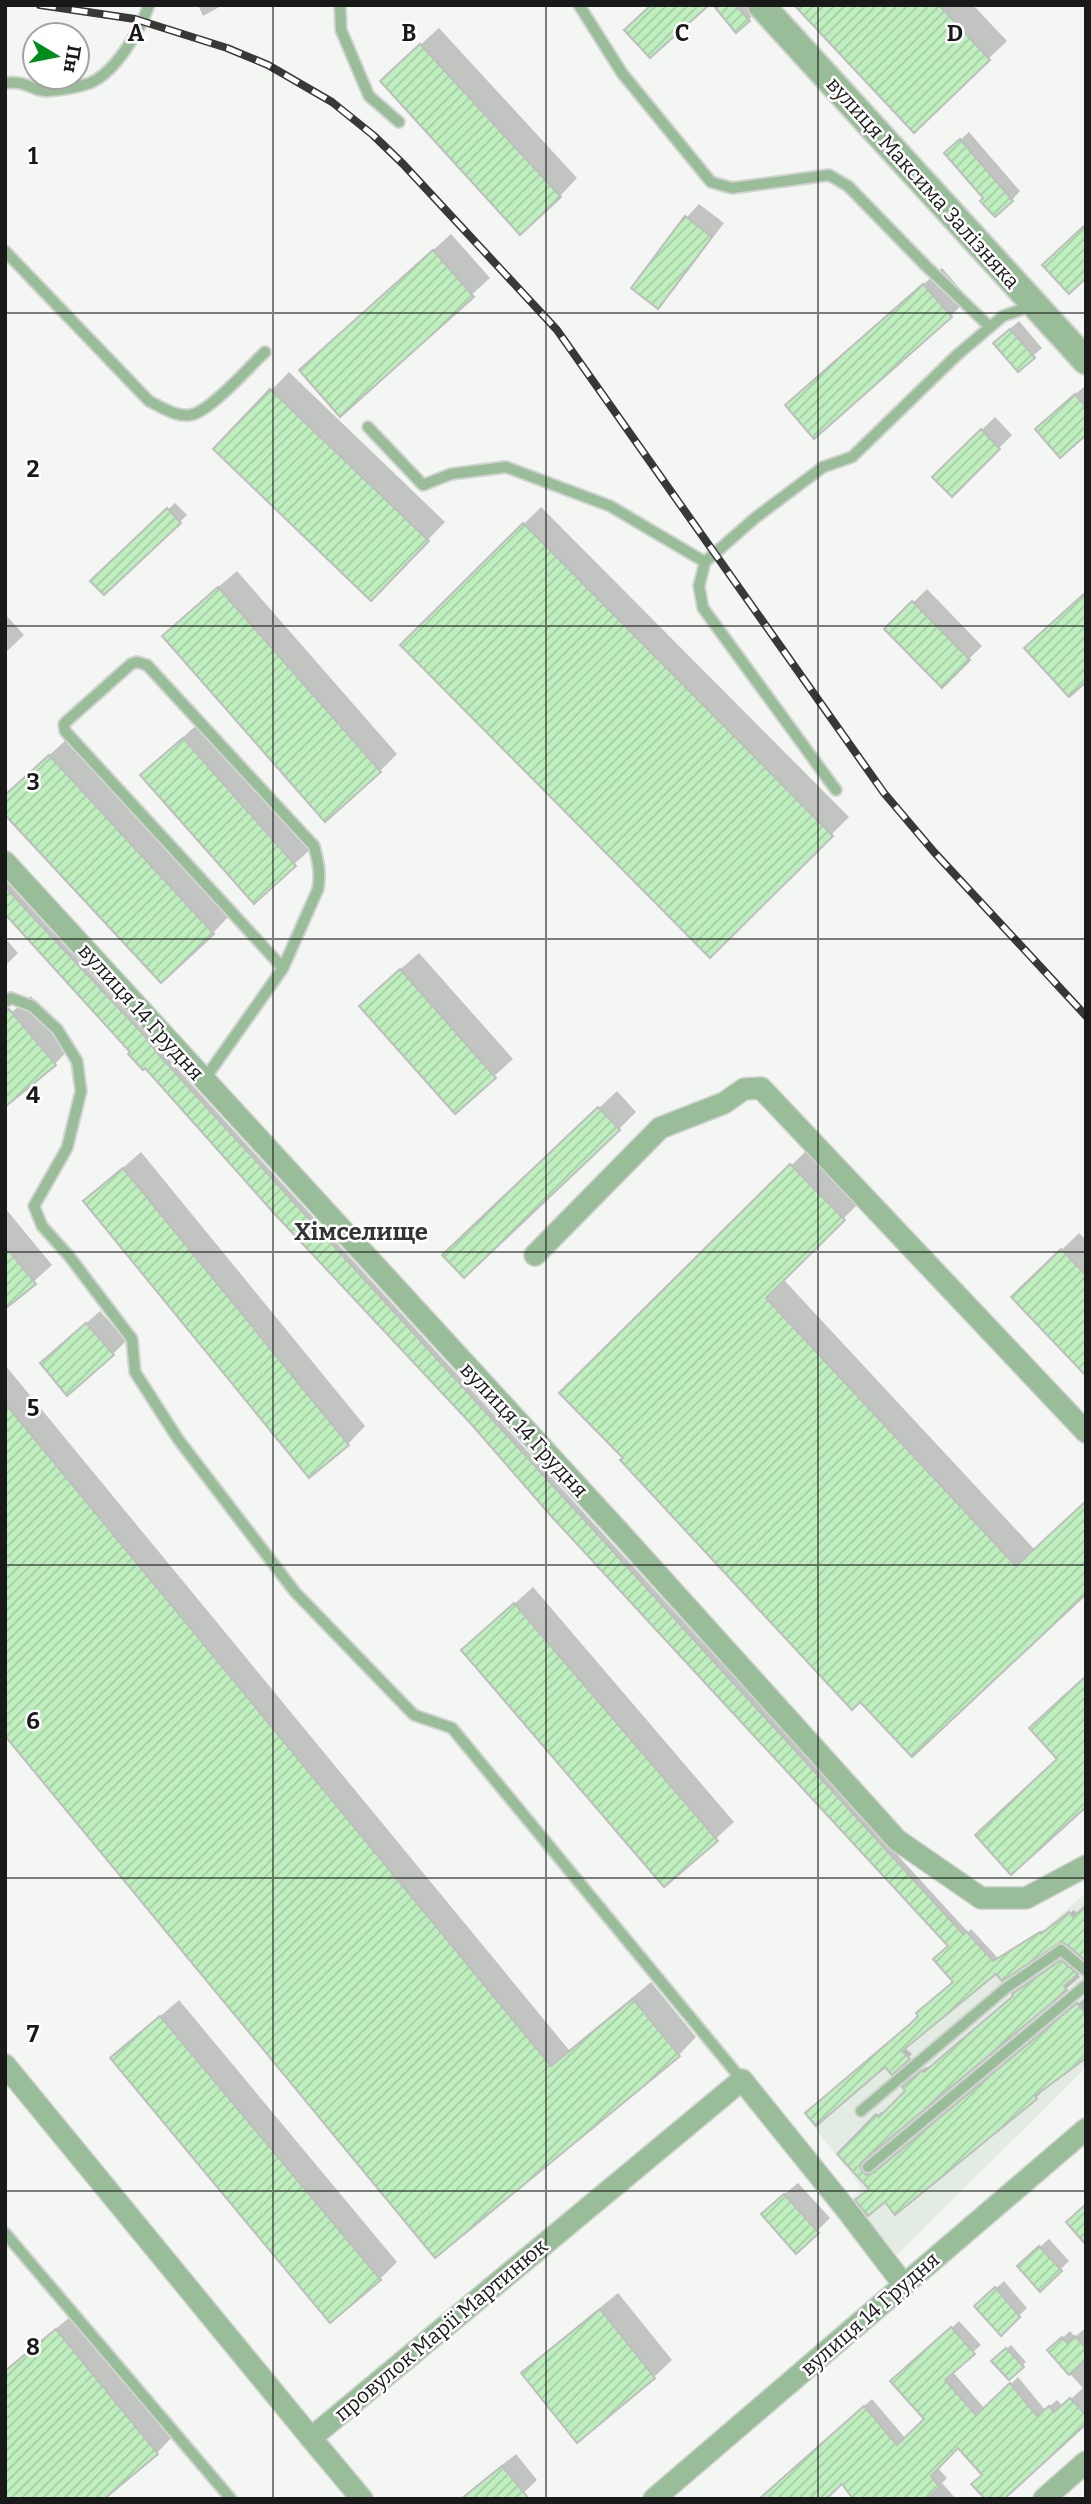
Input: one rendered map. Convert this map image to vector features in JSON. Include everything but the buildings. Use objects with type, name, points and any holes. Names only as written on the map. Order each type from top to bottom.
[{"type":"street","name":"вулиця Максима Залізняка","points":[[761,5],[1086,361]]},
{"type":"street","name":"вулиця 14 Грудня","points":[[5,862],[632,1546],[897,1840],[981,1898],[1026,1898],[1084,1871]]},
{"type":"street","points":[[536,1255],[660,1128],[724,1103],[744,1089],[761,1088],[1086,1432]]},
{"type":"street","points":[[5,2065],[362,2499]]},
{"type":"street","points":[[742,2080],[904,2286]]},
{"type":"street","name":"провулок Марії Мартинюк","points":[[311,2438],[742,2080]]},
{"type":"street","name":"вулиця 14 Грудня","points":[[654,2499],[1086,2129]]},
{"type":"street","points":[[1044,2499],[1086,2462]]},
{"type":"lane","points":[[5,83],[19,81],[44,91],[91,83],[114,65],[144,22],[149,5]]},
{"type":"lane","points":[[340,5],[341,30],[369,96],[399,122]]},
{"type":"lane","points":[[579,5],[622,73],[711,182],[732,188],[829,175],[848,186],[990,327]]},
{"type":"lane","points":[[5,251],[149,401],[171,413],[191,415],[211,404],[265,352]]},
{"type":"lane","points":[[836,790],[703,608],[699,586],[705,562],[755,518],[823,467],[852,457],[957,355],[1003,316],[1034,305]]},
{"type":"lane","points":[[369,427],[423,485],[451,474],[506,467],[610,506],[705,562]]},
{"type":"lane","points":[[204,1080],[283,968],[318,889],[321,876],[314,846],[147,665],[136,662],[131,664],[64,724],[65,731],[283,968]]},
{"type":"lane","points":[[5,1002],[11,998],[33,1006],[57,1029],[77,1061],[81,1091],[67,1148],[34,1206],[41,1226],[69,1256],[132,1339],[135,1372],[178,1439],[295,1592],[414,1715],[452,1728],[742,2080]]},
{"type":"lane","points":[[861,2111],[1006,1987],[1061,1950],[1086,1971]]},
{"type":"lane","points":[[867,2167],[1086,1985]]},
{"type":"lane","points":[[5,2233],[231,2499]]},
{"type":"shaded area","points":[[1086,1893],[1086,2067],[897,2255],[852,2200],[861,2187],[803,2112],[974,1988]]},
{"type":"railway","points":[[40,5],[135,19],[227,48],[268,65],[332,102],[373,135],[557,330],[884,793],[934,852],[1086,1016]]},
{"type":"district","name":"Хімселище","points":[[361,1232]]}]
